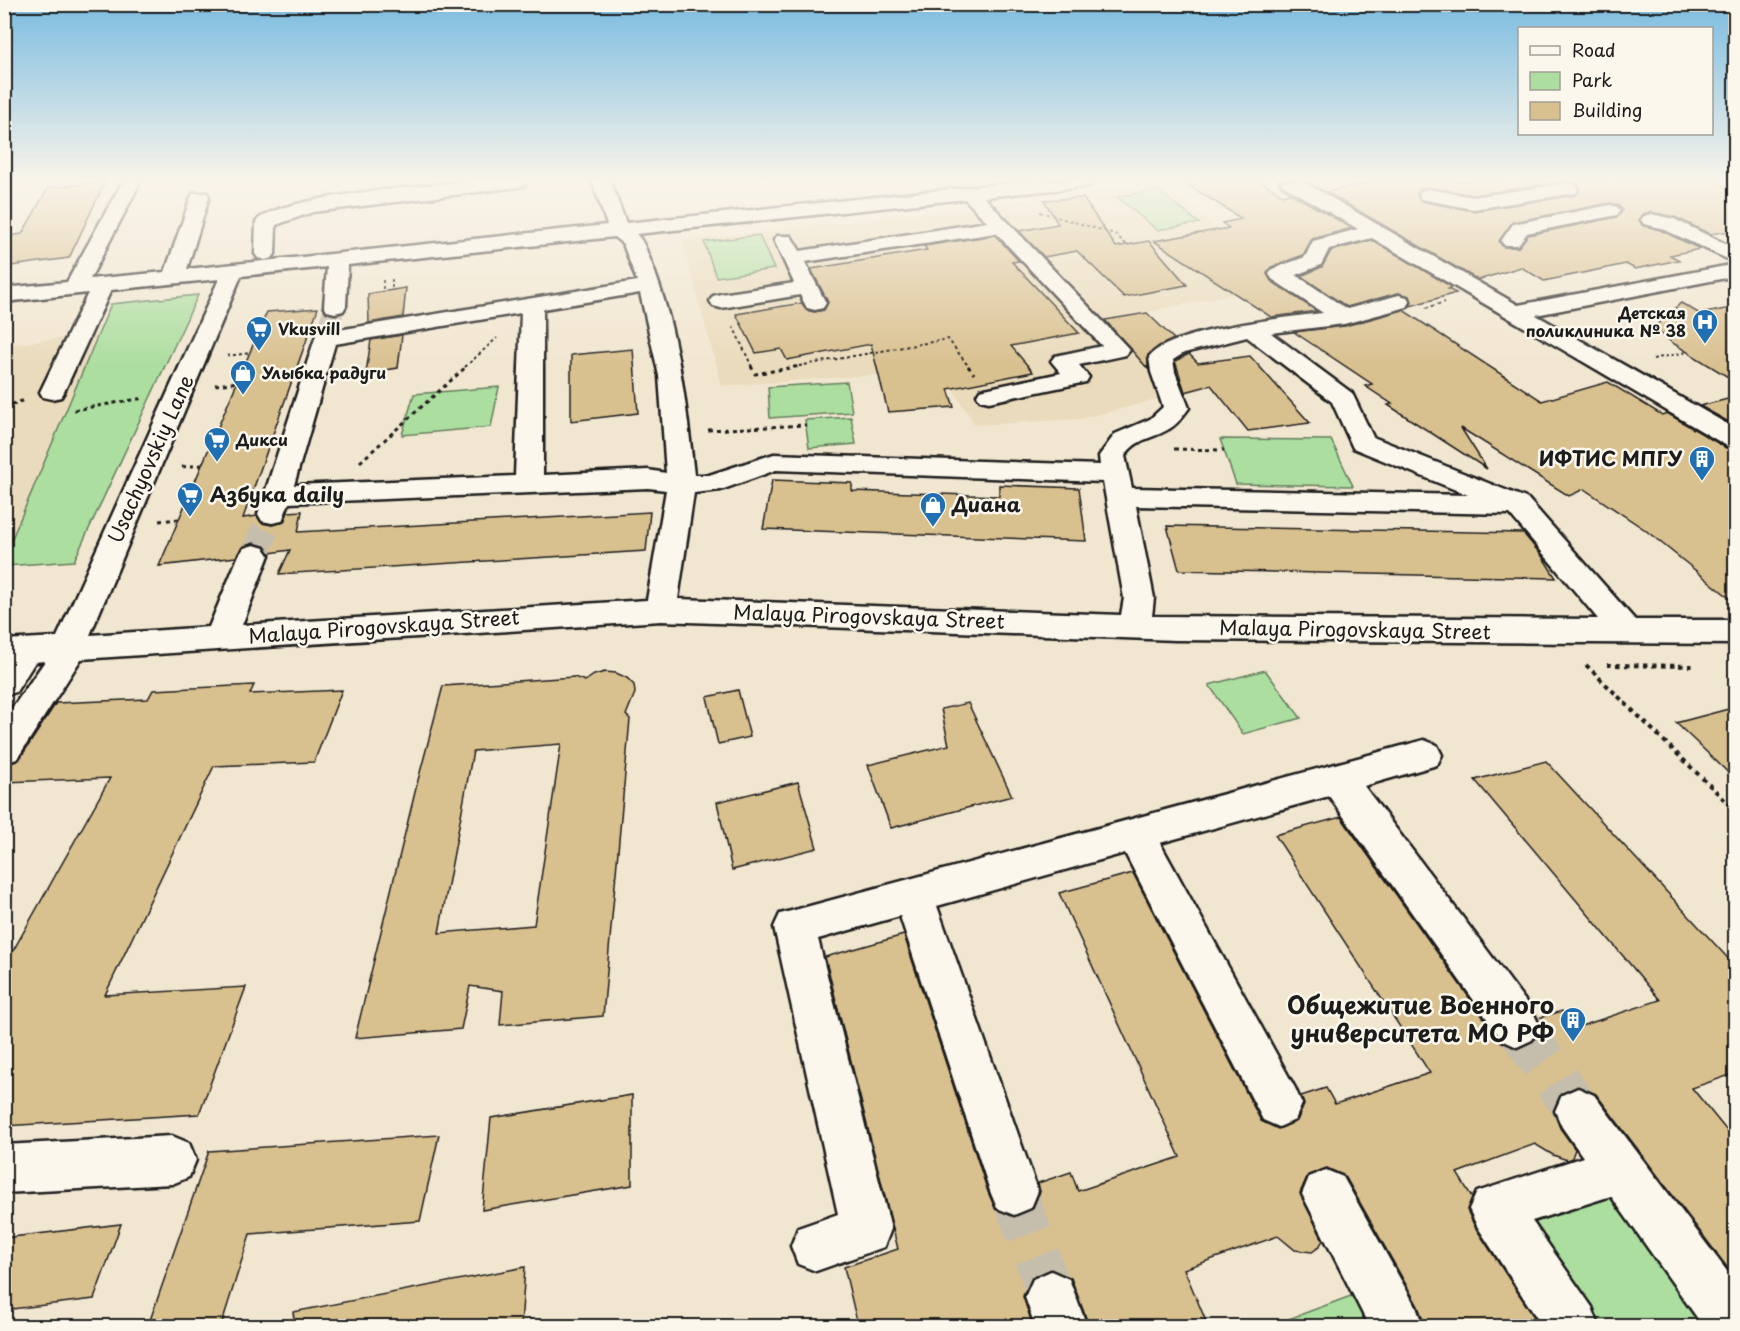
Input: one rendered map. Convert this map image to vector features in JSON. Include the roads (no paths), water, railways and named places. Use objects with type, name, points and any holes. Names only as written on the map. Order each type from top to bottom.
[{"type":"street","points":[[75,287],[99,243]]},
{"type":"street","points":[[174,277],[185,243]]},
{"type":"street","points":[[265,254],[266,243]]},
{"type":"street","points":[[4,295],[502,243]]},
{"type":"street","points":[[633,243],[649,285],[671,376],[677,431],[681,484],[661,610]]},
{"type":"street","points":[[721,300],[811,295],[786,243]]},
{"type":"street","points":[[793,258],[889,243]]},
{"type":"street","points":[[989,394],[1077,377],[1063,361],[1118,350],[1016,243]]},
{"type":"street","points":[[1034,243],[1053,260]]},
{"type":"street","points":[[1327,243],[1320,245],[1314,261],[1280,274],[1344,317]]},
{"type":"street","points":[[1396,243],[1736,440]]},
{"type":"street","points":[[1708,243],[1736,257]]},
{"type":"street","points":[[335,306],[338,260]]},
{"type":"street","points":[[1514,312],[1736,270]]},
{"type":"street","name":"Usachyovskiy Lane","points":[[4,749],[70,647],[233,271]]},
{"type":"street","points":[[52,392],[103,285]]},
{"type":"street","points":[[649,285],[532,306],[326,335],[275,505],[327,493],[648,479],[681,484],[711,484],[774,462],[1118,486],[1518,505]]},
{"type":"street","points":[[1135,627],[1139,598],[1112,456],[1116,448],[1128,436],[1166,420],[1176,408],[1163,372],[1161,357],[1176,348],[1251,329],[1344,317],[1399,302]]},
{"type":"street","points":[[529,484],[532,306]]},
{"type":"street","points":[[1251,329],[1342,398],[1362,442],[1518,505],[1627,632]]},
{"type":"street","points":[[221,638],[254,555]]},
{"type":"street","name":"Malaya Pirogovskaya Street","points":[[15,651],[661,610],[1135,627],[1736,632]]},
{"type":"street","points":[[4,683],[15,651]]},
{"type":"street","points":[[816,1246],[866,1229],[794,927],[1424,755]]},
{"type":"street","points":[[1337,779],[1517,1025]]},
{"type":"street","points":[[1135,834],[1279,1104]]},
{"type":"street","points":[[913,895],[1014,1191]]},
{"type":"street","points":[[1578,1111],[1735,1326]]},
{"type":"street","points":[[4,1168],[172,1160]]},
{"type":"street","points":[[1573,1326],[1494,1209],[1621,1169]]},
{"type":"street","points":[[1326,1194],[1397,1326]]},
{"type":"tunnel","points":[[327,331],[335,306]]},
{"type":"tunnel","points":[[254,555],[272,514]]},
{"type":"tunnel","points":[[1517,1025],[1578,1111]]},
{"type":"tunnel","points":[[1014,1191],[1051,1297]]},
{"type":"place","name":"Детская поликлиника № 38","points":[[1705,345]]},
{"type":"place","name":"Vkusvill","points":[[259,352]]},
{"type":"place","name":"Улыбка радуги","points":[[243,396]]},
{"type":"place","name":"Дикси","points":[[217,463]]},
{"type":"place","name":"ИФТИС МПГУ","points":[[1702,482]]},
{"type":"place","name":"Азбука daily","points":[[190,518]]},
{"type":"place","name":"Диана","points":[[933,528]]},
{"type":"place","name":"Общежитие Военного университета МО РФ","points":[[1573,1043]]}]
